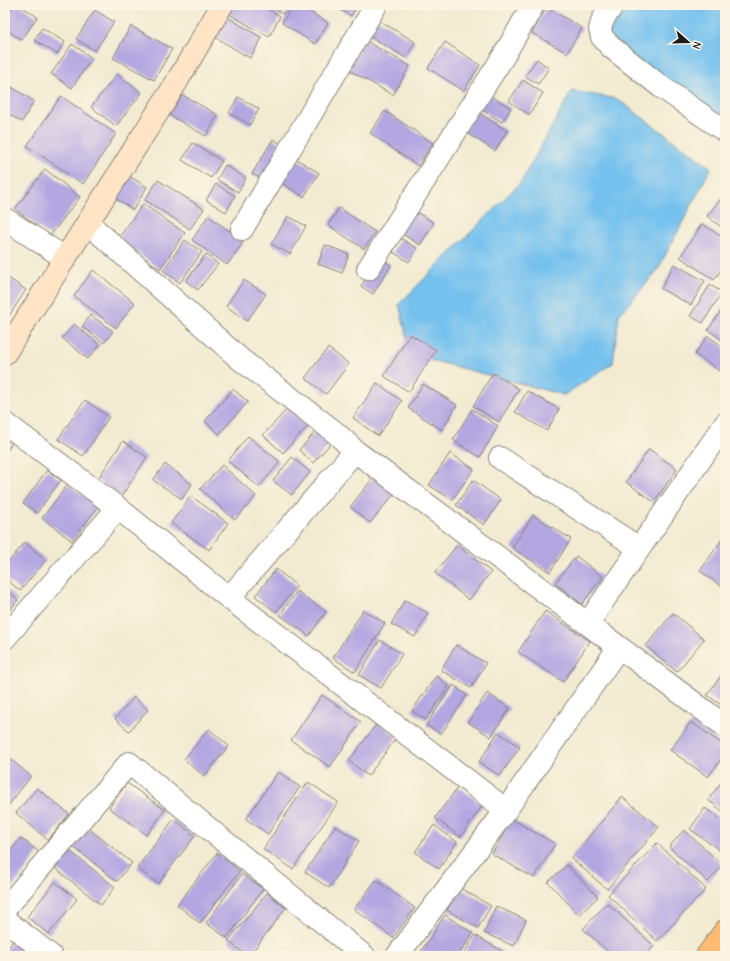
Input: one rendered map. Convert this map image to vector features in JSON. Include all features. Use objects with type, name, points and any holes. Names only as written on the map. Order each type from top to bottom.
[{"type":"main road","points":[[707,956],[725,931]]},
{"type":"street","points":[[8,341],[88,224],[173,88],[222,5]]},
{"type":"street","points":[[242,229],[376,5]]},
{"type":"street","points":[[368,269],[503,57],[533,5]]},
{"type":"street","points":[[613,5],[603,19],[600,29],[602,37],[611,47],[660,86],[725,131]]},
{"type":"street","points":[[5,219],[65,258]]},
{"type":"street","points":[[88,224],[240,359],[336,433],[355,451],[725,726]]},
{"type":"street","points":[[5,423],[118,508],[229,598],[506,810]]},
{"type":"street","points":[[588,623],[725,424]]},
{"type":"street","points":[[229,598],[355,451]]},
{"type":"street","points":[[500,458],[639,548]]},
{"type":"street","points":[[5,638],[118,508]]},
{"type":"street","points":[[397,956],[506,810],[618,647]]},
{"type":"street","points":[[5,909],[129,763],[364,956]]},
{"type":"street","points":[[5,920],[51,956]]},
{"type":"water","points":[[628,5],[725,5],[725,124],[603,40]]},
{"type":"water","points":[[572,91],[617,99],[711,168],[657,271],[619,315],[613,363],[564,395],[411,355],[399,304],[521,182]]},
{"type":"building","points":[[14,5],[20,5],[37,17],[22,40],[5,29],[5,18]]},
{"type":"building","points":[[232,5],[261,5],[280,16],[269,37],[227,13]]},
{"type":"building","points":[[266,5],[288,5],[283,14]]},
{"type":"building","points":[[293,5],[298,5],[328,23],[315,44],[282,23]]},
{"type":"building","points":[[332,5],[358,5],[351,16]]},
{"type":"building","points":[[547,7],[582,28],[567,53],[532,33]]},
{"type":"building","points":[[95,10],[114,22],[95,51],[76,39]]},
{"type":"building","points":[[226,16],[262,38],[250,58],[213,36]]},
{"type":"building","points":[[375,18],[415,42],[406,58],[366,34]]},
{"type":"building","points":[[131,26],[172,49],[154,80],[113,58]]},
{"type":"building","points":[[42,28],[65,42],[57,54],[34,40]]},
{"type":"building","points":[[364,40],[410,66],[393,95],[347,69]]},
{"type":"building","points":[[445,42],[480,65],[464,91],[428,68]]},
{"type":"building","points":[[72,44],[92,58],[72,88],[51,74]]},
{"type":"building","points":[[537,59],[549,68],[538,84],[525,76]]},
{"type":"building","points":[[117,74],[142,93],[116,126],[91,107]]},
{"type":"building","points":[[523,80],[543,93],[529,115],[509,101]]},
{"type":"building","points":[[5,83],[34,101],[22,122],[5,112]]},
{"type":"building","points":[[179,93],[218,115],[206,136],[167,114]]},
{"type":"building","points":[[488,94],[511,108],[502,122],[479,108]]},
{"type":"building","points":[[61,96],[116,134],[83,184],[27,146]]},
{"type":"building","points":[[238,97],[259,109],[250,125],[229,113]]},
{"type":"building","points":[[385,111],[433,143],[418,166],[370,133]]},
{"type":"building","points":[[477,111],[507,131],[495,151],[464,131]]},
{"type":"building","points":[[273,139],[288,148],[267,182],[252,174]]},
{"type":"building","points":[[193,143],[222,161],[211,178],[182,160]]},
{"type":"building","points":[[290,155],[319,173],[304,197],[275,179]]},
{"type":"building","points":[[225,165],[246,178],[238,192],[217,180]]},
{"type":"building","points":[[45,169],[80,197],[50,236],[15,209]]},
{"type":"building","points":[[126,174],[147,187],[133,210],[112,196]]},
{"type":"building","points":[[158,180],[204,209],[190,229],[145,200]]},
{"type":"building","points":[[216,184],[235,196],[226,212],[206,200]]},
{"type":"building","points":[[725,194],[725,230],[707,216]]},
{"type":"building","points":[[143,204],[185,233],[160,269],[118,239]]},
{"type":"building","points":[[339,208],[375,232],[364,249],[328,225]]},
{"type":"building","points":[[410,208],[434,223],[420,245],[396,230]]},
{"type":"building","points":[[208,216],[244,241],[227,265],[192,240]]},
{"type":"building","points":[[288,216],[306,226],[290,254],[271,244]]},
{"type":"building","points":[[702,224],[725,239],[725,264],[714,280],[680,257]]},
{"type":"building","points":[[400,238],[417,248],[409,262],[393,252]]},
{"type":"building","points":[[185,240],[202,252],[180,283],[163,270]]},
{"type":"building","points":[[325,245],[349,254],[342,273],[318,264]]},
{"type":"building","points":[[206,254],[218,264],[198,290],[186,281]]},
{"type":"building","points":[[379,258],[391,265],[373,294],[361,286]]},
{"type":"building","points":[[674,264],[705,281],[691,305],[661,289]]},
{"type":"building","points":[[93,270],[135,303],[116,328],[74,296]]},
{"type":"building","points":[[7,277],[26,290],[7,319],[5,318],[5,280]]},
{"type":"building","points":[[244,280],[266,294],[247,321],[226,306]]},
{"type":"building","points":[[710,285],[722,292],[703,323],[690,316]]},
{"type":"building","points":[[725,305],[725,342],[708,330]]},
{"type":"building","points":[[90,315],[113,331],[104,343],[82,327]]},
{"type":"building","points":[[74,324],[100,345],[88,359],[62,338]]},
{"type":"building","points":[[410,334],[436,350],[409,392],[384,376]]},
{"type":"building","points":[[708,336],[725,348],[725,375],[695,354]]},
{"type":"building","points":[[328,348],[349,364],[326,394],[305,378]]},
{"type":"building","points":[[493,373],[519,389],[499,422],[473,406]]},
{"type":"building","points":[[377,383],[402,401],[378,436],[353,418]]},
{"type":"building","points":[[423,384],[457,405],[442,430],[408,408]]},
{"type":"building","points":[[233,389],[248,402],[219,434],[205,421]]},
{"type":"building","points":[[527,391],[559,409],[547,431],[515,412]]},
{"type":"building","points":[[85,400],[109,417],[83,456],[58,439]]},
{"type":"building","points":[[289,407],[309,425],[283,453],[263,435]]},
{"type":"building","points":[[472,409],[498,426],[480,457],[453,440]]},
{"type":"building","points":[[317,430],[331,443],[313,463],[299,450]]},
{"type":"building","points":[[5,436],[13,441],[5,454]]},
{"type":"building","points":[[248,436],[280,462],[259,487],[228,461]]},
{"type":"building","points":[[123,441],[147,457],[121,497],[97,480]]},
{"type":"building","points":[[649,449],[677,469],[654,502],[626,482]]},
{"type":"building","points":[[450,453],[474,469],[452,500],[429,485]]},
{"type":"building","points":[[292,457],[310,472],[292,495],[273,481]]},
{"type":"building","points":[[165,464],[192,484],[182,499],[153,480]]},
{"type":"building","points":[[222,465],[256,496],[235,520],[200,489]]},
{"type":"building","points":[[47,470],[61,480],[37,513],[23,503]]},
{"type":"building","points":[[374,477],[395,493],[370,523],[350,507]]},
{"type":"building","points":[[473,480],[501,500],[484,525],[456,505]]},
{"type":"building","points":[[68,484],[98,507],[72,541],[42,518]]},
{"type":"building","points":[[191,496],[228,523],[209,550],[171,523]]},
{"type":"building","points":[[533,515],[571,539],[550,572],[512,548]]},
{"type":"building","points":[[723,538],[725,540],[725,589],[700,571]]},
{"type":"building","points":[[25,542],[46,560],[20,591],[5,578],[5,566]]},
{"type":"building","points":[[457,545],[491,572],[469,600],[435,573]]},
{"type":"building","points":[[576,556],[603,577],[582,604],[555,583]]},
{"type":"building","points":[[276,569],[297,586],[276,612],[255,596]]},
{"type":"building","points":[[5,588],[18,600],[5,616]]},
{"type":"building","points":[[297,591],[326,612],[309,636],[280,615]]},
{"type":"building","points":[[405,600],[428,613],[415,637],[391,624]]},
{"type":"building","points":[[363,610],[385,623],[355,672],[333,658]]},
{"type":"building","points":[[545,611],[590,641],[563,682],[518,652]]},
{"type":"building","points":[[673,613],[704,639],[677,672],[646,646]]},
{"type":"building","points":[[380,640],[402,654],[381,688],[359,675]]},
{"type":"building","points":[[456,645],[486,663],[471,688],[441,670]]},
{"type":"building","points":[[725,670],[725,706],[724,707],[707,695]]},
{"type":"building","points":[[436,676],[449,685],[426,720],[412,711]]},
{"type":"building","points":[[453,685],[467,695],[441,734],[426,725]]},
{"type":"building","points":[[487,693],[510,708],[491,737],[468,722]]},
{"type":"building","points":[[322,695],[361,722],[330,767],[291,740]]},
{"type":"building","points":[[134,697],[148,710],[129,731],[115,719]]},
{"type":"building","points":[[378,722],[397,737],[368,776],[349,761]]},
{"type":"building","points":[[691,722],[725,746],[725,754],[708,777],[670,750]]},
{"type":"building","points":[[209,729],[229,746],[204,776],[184,759]]},
{"type":"building","points":[[498,732],[520,747],[500,776],[479,762]]},
{"type":"building","points":[[5,755],[31,776],[8,806],[5,804]]},
{"type":"building","points":[[278,772],[300,787],[268,834],[246,819]]},
{"type":"building","points":[[725,777],[725,813],[708,800]]},
{"type":"building","points":[[308,782],[338,802],[293,869],[263,849]]},
{"type":"building","points":[[127,783],[165,810],[147,835],[109,808]]},
{"type":"building","points":[[458,787],[483,805],[460,837],[435,818]]},
{"type":"building","points":[[37,788],[69,814],[48,840],[16,813]]},
{"type":"building","points":[[622,797],[659,827],[607,889],[571,858]]},
{"type":"building","points":[[705,808],[725,822],[725,854],[690,829]]},
{"type":"building","points":[[174,819],[195,836],[158,884],[137,868]]},
{"type":"building","points":[[512,819],[555,844],[534,878],[492,854]]},
{"type":"building","points":[[434,825],[457,842],[439,869],[415,852]]},
{"type":"building","points":[[335,826],[359,841],[329,888],[305,872]]},
{"type":"building","points":[[87,827],[132,863],[117,881],[72,846]]},
{"type":"building","points":[[684,830],[723,865],[708,882],[669,847]]},
{"type":"building","points":[[21,838],[39,852],[5,897],[5,858]]},
{"type":"building","points":[[657,843],[706,889],[657,941],[608,895]]},
{"type":"building","points":[[69,850],[115,887],[101,905],[55,868]]},
{"type":"building","points":[[217,853],[240,871],[200,923],[177,905]]},
{"type":"building","points":[[567,865],[598,897],[579,915],[548,882]]},
{"type":"building","points":[[242,874],[263,889],[227,938],[206,923]]},
{"type":"building","points":[[376,880],[415,908],[393,938],[354,909]]},
{"type":"building","points":[[55,882],[77,899],[49,934],[27,917]]},
{"type":"building","points":[[460,888],[491,906],[478,928],[447,910]]},
{"type":"building","points":[[267,893],[286,908],[249,956],[247,956],[228,941]]},
{"type":"building","points":[[607,903],[654,946],[645,956],[613,956],[583,929]]},
{"type":"building","points":[[496,906],[526,920],[514,946],[484,933]]},
{"type":"building","points":[[445,915],[473,933],[458,956],[418,956]]},
{"type":"building","points":[[475,935],[510,956],[463,956]]},
{"type":"building","points":[[13,941],[32,956],[5,956],[5,952]]}]
